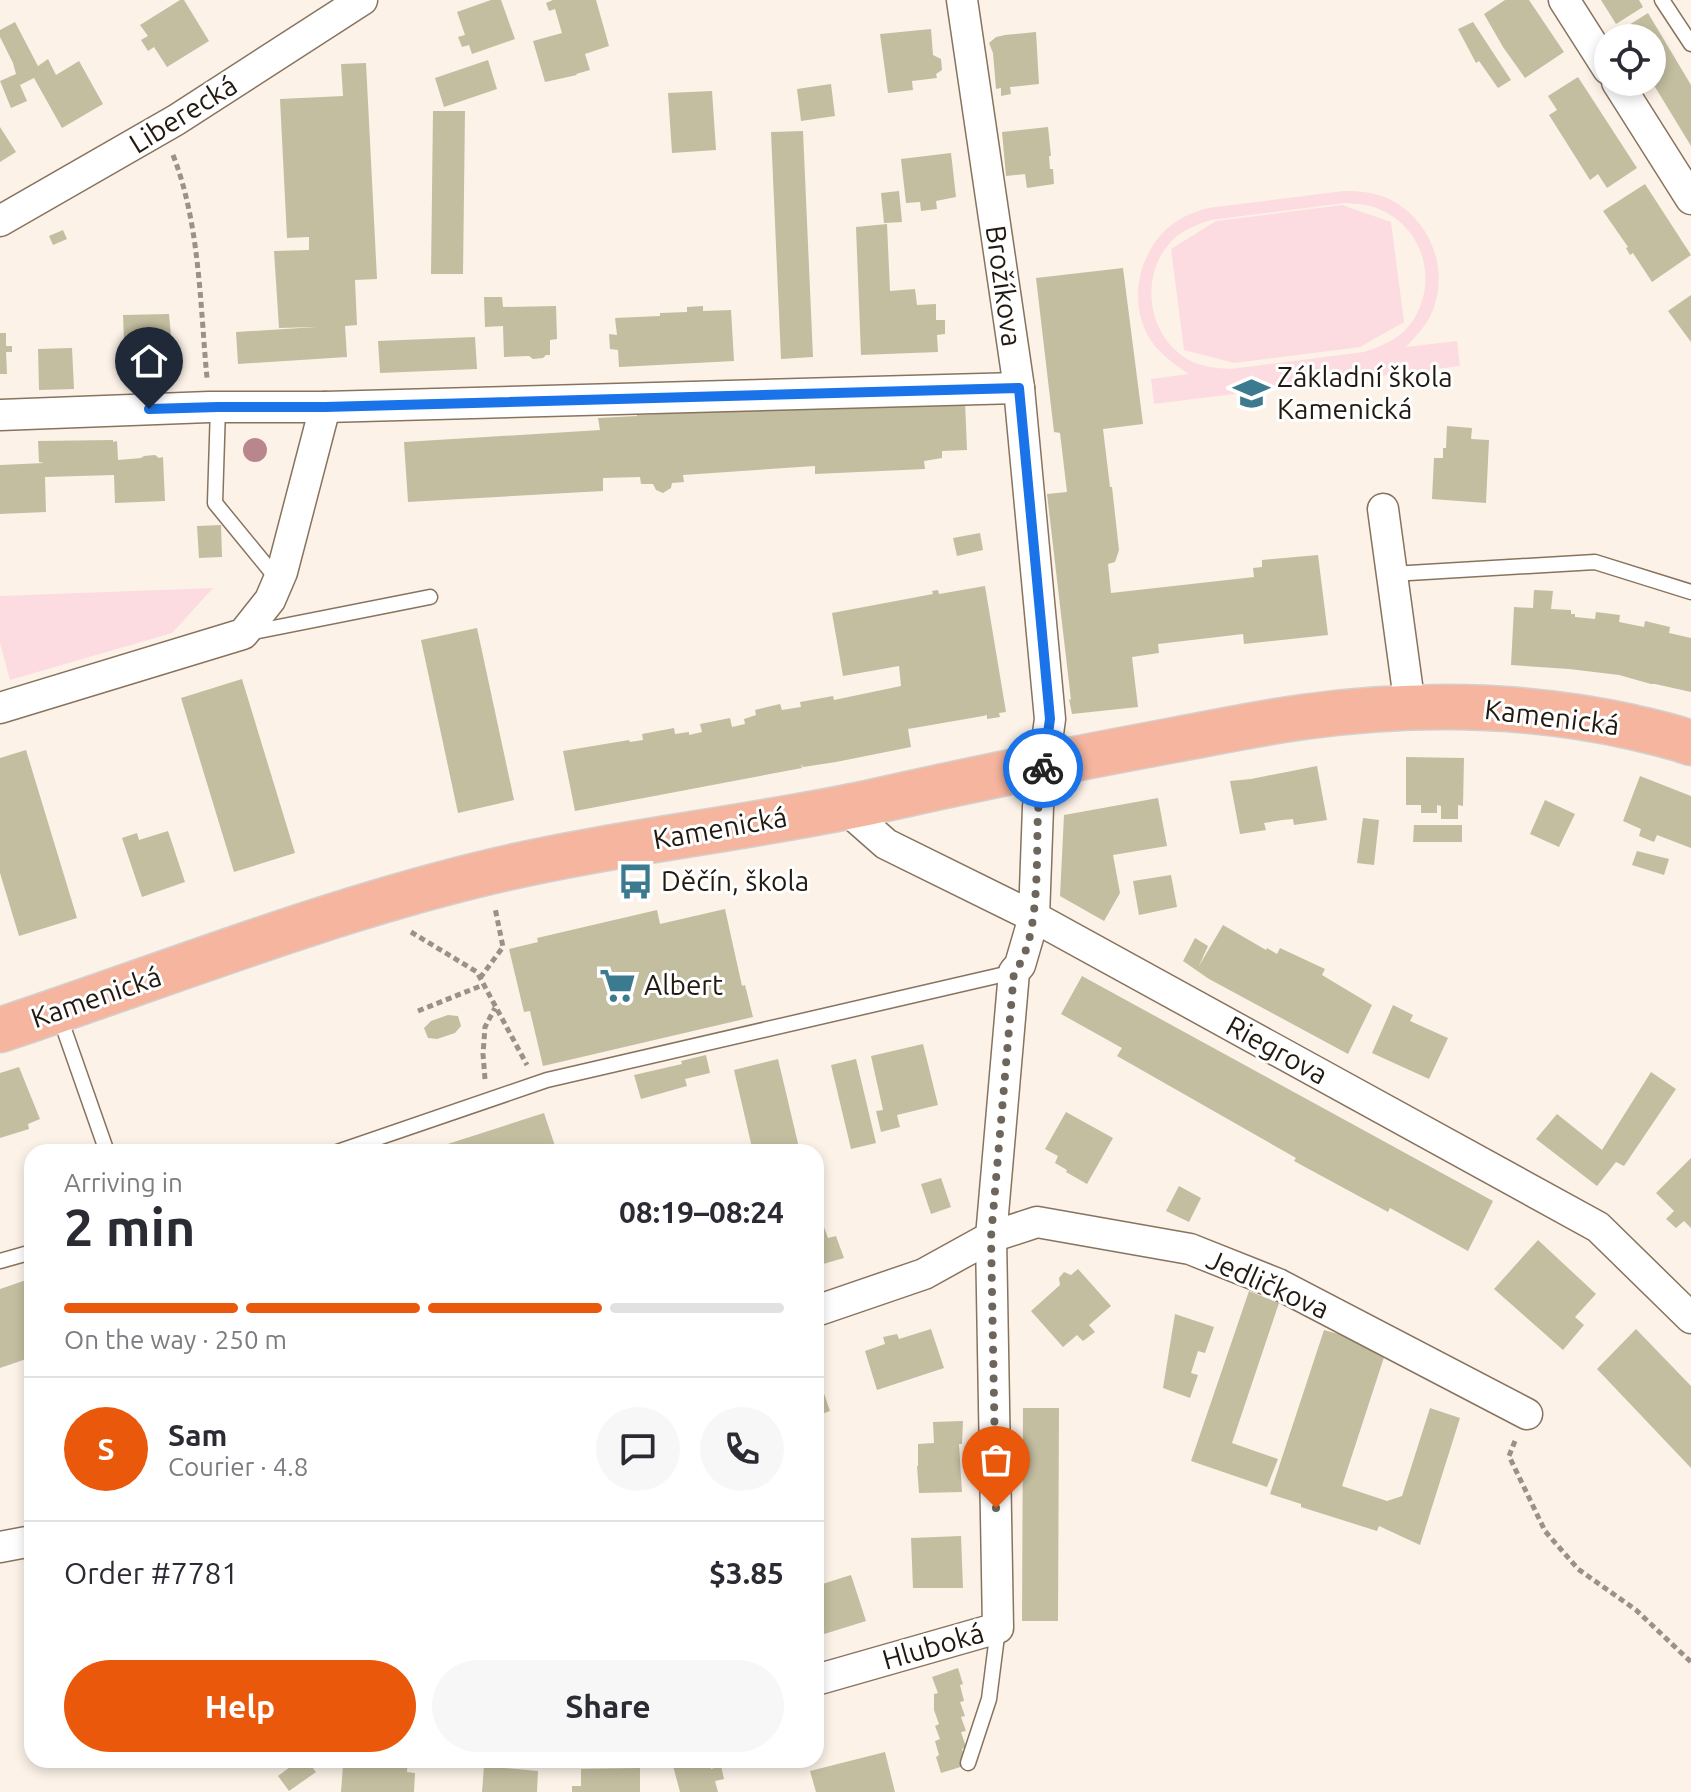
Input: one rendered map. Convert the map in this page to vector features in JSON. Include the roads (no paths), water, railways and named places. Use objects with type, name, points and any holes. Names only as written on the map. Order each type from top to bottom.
[{"type":"main road","name":"Kamenická","points":[[0,1030],[236,947],[488,872],[625,844],[844,807],[1043,764],[1301,717],[1410,707],[1493,707],[1586,717],[1691,743]]},
{"type":"street","name":"Liberecká","points":[[0,221],[163,127],[362,0]]},
{"type":"street","name":"Brožíkova","points":[[962,0],[1019,388],[1050,719],[1043,764]]},
{"type":"street","points":[[1564,0],[1594,47]]},
{"type":"street","points":[[1626,96],[1691,199]]},
{"type":"street","points":[[0,415],[1019,388]]},
{"type":"street","points":[[0,708],[243,634],[270,600],[278,581],[325,407]]},
{"type":"street","points":[[1383,509],[1410,707]]},
{"type":"street","name":"Hluboká","points":[[824,1678],[998,1628],[991,1237],[1014,972],[1020,965],[1034,917],[1038,807],[1043,764]]},
{"type":"street","name":"Riegrova","points":[[844,807],[886,844],[1034,917],[1598,1227],[1691,1318]]},
{"type":"street","name":"Jedličkova","points":[[824,1308],[924,1274],[991,1237],[1037,1222],[1190,1249],[1278,1284],[1527,1414]]},
{"type":"street","points":[[0,1547],[24,1542]]},
{"type":"lane","points":[[1662,0],[1691,44]]},
{"type":"lane","points":[[213,407],[215,503],[278,581]]},
{"type":"lane","points":[[1392,574],[1595,562],[1691,592]]},
{"type":"lane","points":[[243,634],[430,597]]},
{"type":"lane","points":[[360,1144],[537,1083],[1014,972]]},
{"type":"lane","points":[[58,1011],[104,1144]]},
{"type":"lane","points":[[0,1261],[24,1254]]},
{"type":"lane","points":[[968,1763],[989,1699],[998,1628]]},
{"type":"place","name":"Základní škola Kamenická","points":[[1251,393]]},
{"type":"place","name":"Děčín, škola","points":[[635,881]]},
{"type":"place","name":"Albert","points":[[618,985]]}]
